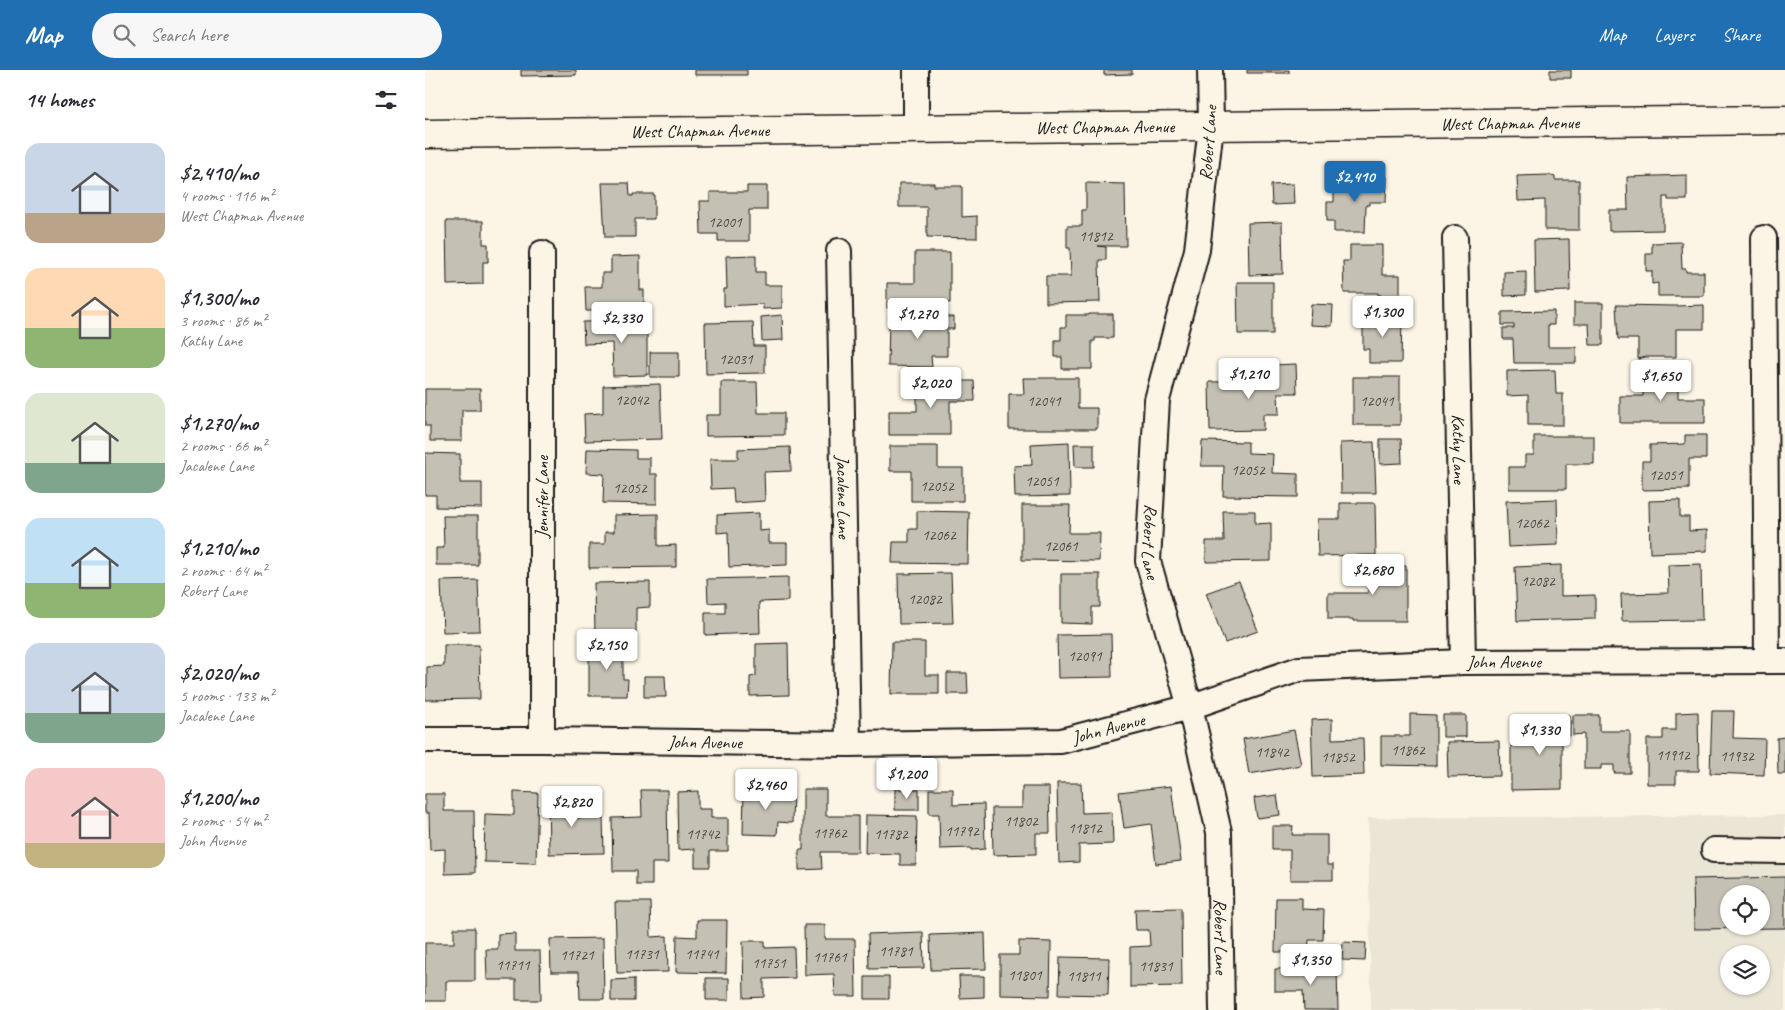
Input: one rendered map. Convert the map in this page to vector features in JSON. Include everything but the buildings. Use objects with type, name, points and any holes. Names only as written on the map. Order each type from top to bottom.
[{"type":"main road","name":"West Chapman Avenue","points":[[425,134],[1785,120]]},
{"type":"street","points":[[915,70],[917,128]]},
{"type":"street","name":"Robert Lane","points":[[1210,70],[1211,126],[1197,250],[1157,400],[1148,561],[1190,707],[1219,832],[1222,1010]]},
{"type":"street","name":"Kathy Lane","points":[[1455,238],[1463,662]]},
{"type":"street","points":[[1764,238],[1776,661]]},
{"type":"street","name":"Jacalene Lane","points":[[839,251],[848,744]]},
{"type":"street","name":"Jennifer Lane","points":[[542,253],[542,740]]},
{"type":"street","name":"John Avenue","points":[[425,740],[848,744],[1061,741],[1190,707],[1299,669],[1463,662],[1776,661]]},
{"type":"street","points":[[1714,850],[1785,851]]},
{"type":"shaded area","points":[[1785,815],[1785,1010],[1371,1010],[1368,818]]}]
